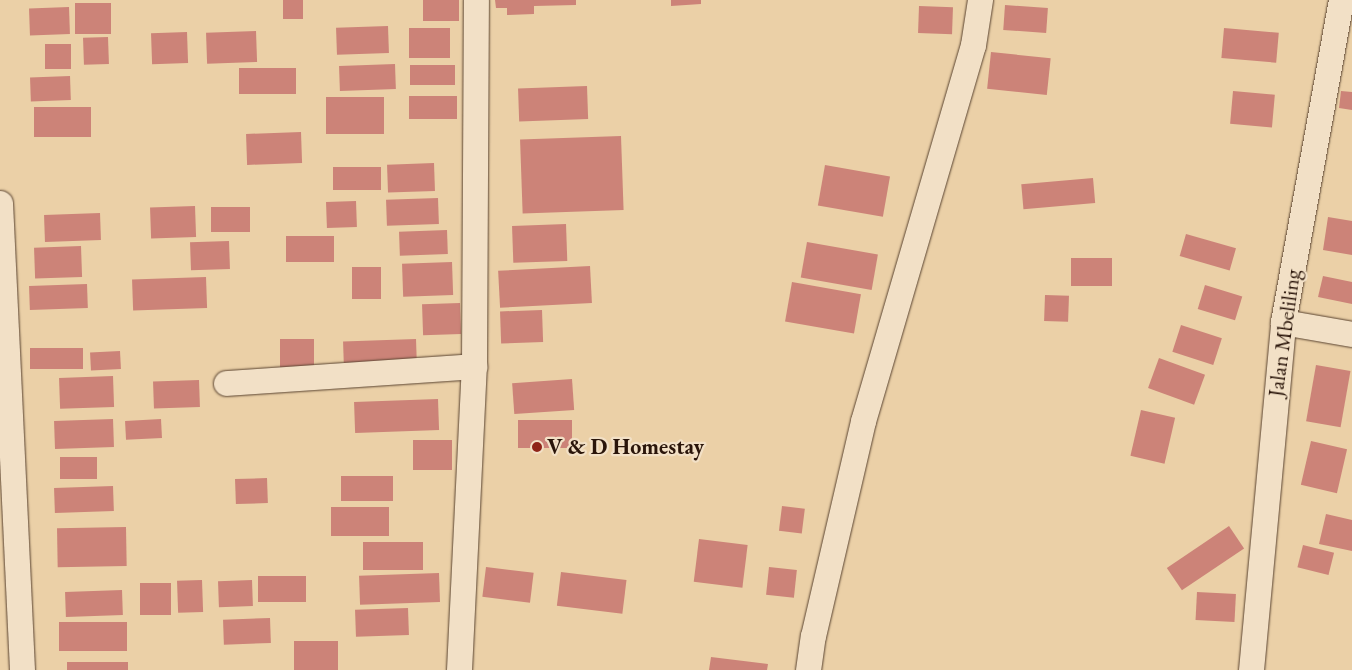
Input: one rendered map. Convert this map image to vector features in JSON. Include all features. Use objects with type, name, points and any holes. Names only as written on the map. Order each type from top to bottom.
[{"type":"street","points":[[459,670],[474,366],[476,0]]},
{"type":"street","points":[[808,670],[813,636],[864,421],[973,46],[980,0]]},
{"type":"street","name":"Jalan Mbeliling","points":[[1251,670],[1283,322],[1341,0]]},
{"type":"street","points":[[0,203],[22,670]]},
{"type":"street","points":[[1283,322],[1352,334]]},
{"type":"street","points":[[226,383],[474,366]]},
{"type":"building","points":[[283,0],[303,0],[303,19],[283,19]]},
{"type":"building","points":[[423,0],[459,0],[459,21],[423,21]]},
{"type":"building","points":[[495,0],[576,0],[576,5],[534,6],[534,14],[507,15],[507,8],[496,8]]},
{"type":"building","points":[[671,0],[701,0],[701,4],[671,6]]},
{"type":"building","points":[[75,3],[111,3],[111,34],[75,34]]},
{"type":"building","points":[[1005,5],[1048,8],[1046,33],[1003,30]]},
{"type":"building","points":[[919,6],[953,7],[952,34],[918,33]]},
{"type":"building","points":[[69,7],[70,34],[30,35],[29,8]]},
{"type":"building","points":[[388,26],[389,53],[337,55],[336,28]]},
{"type":"building","points":[[409,28],[450,28],[450,58],[409,58]]},
{"type":"building","points":[[1224,28],[1279,33],[1276,63],[1221,58]]},
{"type":"building","points":[[256,31],[257,62],[207,64],[206,33]]},
{"type":"building","points":[[187,32],[188,63],[152,64],[151,33]]},
{"type":"building","points":[[108,37],[109,64],[84,65],[83,38]]},
{"type":"building","points":[[45,44],[71,44],[71,69],[45,69]]},
{"type":"building","points":[[991,52],[1051,58],[1047,95],[987,89]]},
{"type":"building","points":[[395,64],[396,89],[340,91],[339,66]]},
{"type":"building","points":[[410,65],[455,65],[455,85],[410,85]]},
{"type":"building","points":[[239,68],[296,68],[296,94],[239,94]]},
{"type":"building","points":[[70,76],[71,100],[31,101],[30,77]]},
{"type":"building","points":[[587,86],[588,119],[519,121],[518,88]]},
{"type":"building","points":[[1233,91],[1275,95],[1272,128],[1230,124]]},
{"type":"building","points":[[1341,91],[1352,92],[1352,110],[1339,108]]},
{"type":"building","points":[[409,96],[457,96],[457,119],[409,119]]},
{"type":"building","points":[[326,97],[384,97],[384,134],[326,134]]},
{"type":"building","points":[[34,107],[91,107],[91,137],[34,137]]},
{"type":"building","points":[[301,132],[302,163],[247,165],[246,134]]},
{"type":"building","points":[[621,136],[624,210],[523,213],[520,140]]},
{"type":"building","points":[[434,163],[435,191],[388,193],[387,165]]},
{"type":"building","points":[[825,165],[890,176],[883,217],[818,205]]},
{"type":"building","points":[[333,167],[381,167],[381,190],[333,190]]},
{"type":"building","points":[[1093,178],[1095,203],[1023,209],[1021,184]]},
{"type":"building","points":[[438,198],[439,224],[387,226],[386,200]]},
{"type":"building","points":[[356,201],[357,227],[327,228],[326,202]]},
{"type":"building","points":[[195,206],[196,237],[151,239],[150,208]]},
{"type":"building","points":[[211,207],[250,207],[250,232],[211,232]]},
{"type":"building","points":[[100,213],[101,240],[45,242],[44,215]]},
{"type":"building","points":[[1328,217],[1352,221],[1352,255],[1323,250]]},
{"type":"building","points":[[566,224],[567,261],[513,263],[512,226]]},
{"type":"building","points":[[447,230],[448,254],[400,256],[399,232]]},
{"type":"building","points":[[1186,234],[1236,248],[1230,270],[1180,256]]},
{"type":"building","points":[[286,236],[334,236],[334,262],[286,262]]},
{"type":"building","points":[[229,241],[230,269],[191,270],[190,242]]},
{"type":"building","points":[[807,242],[878,255],[872,290],[801,277]]},
{"type":"building","points":[[81,246],[82,277],[35,279],[34,248]]},
{"type":"building","points":[[1071,258],[1112,258],[1112,286],[1071,286]]},
{"type":"building","points":[[452,262],[453,295],[403,297],[402,264]]},
{"type":"building","points":[[590,266],[592,303],[500,308],[498,271]]},
{"type":"building","points":[[352,267],[381,267],[381,299],[352,299]]},
{"type":"building","points":[[1323,276],[1352,282],[1352,304],[1318,297]]},
{"type":"building","points":[[206,277],[207,308],[133,311],[132,280]]},
{"type":"building","points":[[792,282],[861,294],[854,334],[785,321]]},
{"type":"building","points":[[87,284],[88,308],[30,310],[29,286]]},
{"type":"building","points":[[1205,285],[1242,296],[1235,320],[1198,309]]},
{"type":"building","points":[[1045,295],[1069,296],[1068,322],[1044,321]]},
{"type":"building","points":[[460,303],[461,334],[423,335],[422,304]]},
{"type":"building","points":[[542,310],[543,342],[501,343],[500,311]]},
{"type":"building","points":[[1181,325],[1222,338],[1213,365],[1172,352]]},
{"type":"building","points":[[280,339],[314,339],[314,369],[280,369]]},
{"type":"building","points":[[416,339],[417,364],[344,367],[343,342]]},
{"type":"building","points":[[30,348],[83,348],[83,369],[30,369]]},
{"type":"building","points":[[120,351],[121,369],[91,371],[90,353]]},
{"type":"building","points":[[1159,358],[1205,375],[1194,405],[1148,388]]},
{"type":"building","points":[[1316,365],[1350,371],[1341,427],[1306,421]]},
{"type":"building","points":[[113,376],[114,407],[60,409],[59,378]]},
{"type":"building","points":[[572,379],[574,410],[514,414],[512,383]]},
{"type":"building","points":[[199,380],[200,407],[154,409],[153,382]]},
{"type":"building","points":[[438,399],[439,430],[355,433],[354,402]]},
{"type":"building","points":[[1141,410],[1175,418],[1165,464],[1130,456]]},
{"type":"building","points":[[113,419],[114,447],[55,449],[54,421]]},
{"type":"building","points":[[161,419],[162,438],[126,440],[125,421]]},
{"type":"building","points":[[518,420],[572,420],[572,448],[518,448]]},
{"type":"building","points":[[413,440],[452,440],[452,470],[413,470]]},
{"type":"building","points":[[1311,441],[1347,449],[1337,493],[1301,485]]},
{"type":"building","points":[[60,457],[97,457],[97,479],[60,479]]},
{"type":"building","points":[[341,476],[393,476],[393,501],[341,501]]},
{"type":"building","points":[[267,478],[268,503],[236,504],[235,479]]},
{"type":"building","points":[[113,486],[114,511],[55,513],[54,488]]},
{"type":"building","points":[[782,506],[805,509],[802,534],[779,531]]},
{"type":"building","points":[[331,507],[389,507],[389,536],[331,536]]},
{"type":"building","points":[[1326,514],[1352,520],[1352,551],[1319,544]]},
{"type":"building","points":[[1229,526],[1244,548],[1182,590],[1167,568]]},
{"type":"building","points":[[126,527],[127,566],[58,567],[57,528]]},
{"type":"building","points":[[699,539],[748,545],[742,588],[694,582]]},
{"type":"building","points":[[363,542],[423,542],[423,570],[363,570]]},
{"type":"building","points":[[1303,545],[1334,553],[1328,575],[1297,567]]},
{"type":"building","points":[[486,567],[534,573],[530,603],[482,597]]},
{"type":"building","points":[[769,567],[797,570],[794,598],[766,595]]},
{"type":"building","points":[[561,572],[627,580],[622,614],[557,606]]},
{"type":"building","points":[[439,573],[440,602],[360,605],[359,576]]},
{"type":"building","points":[[258,576],[306,576],[306,602],[258,602]]},
{"type":"building","points":[[202,580],[203,612],[178,613],[177,581]]},
{"type":"building","points":[[252,580],[253,606],[219,607],[218,581]]},
{"type":"building","points":[[140,583],[171,583],[171,615],[140,615]]},
{"type":"building","points":[[122,590],[123,615],[66,617],[65,592]]},
{"type":"building","points":[[1197,592],[1236,594],[1234,622],[1196,620]]},
{"type":"building","points":[[408,608],[409,635],[356,637],[355,610]]},
{"type":"building","points":[[270,618],[271,643],[224,645],[223,620]]},
{"type":"building","points":[[59,622],[127,622],[127,651],[59,651]]},
{"type":"building","points":[[294,641],[338,641],[338,670],[294,670]]},
{"type":"building","points":[[711,657],[768,664],[767,670],[709,670]]},
{"type":"building","points":[[67,662],[128,662],[128,670],[67,670]]},
{"type":"place","name":"V & D Homestay","points":[[537,447]]}]
